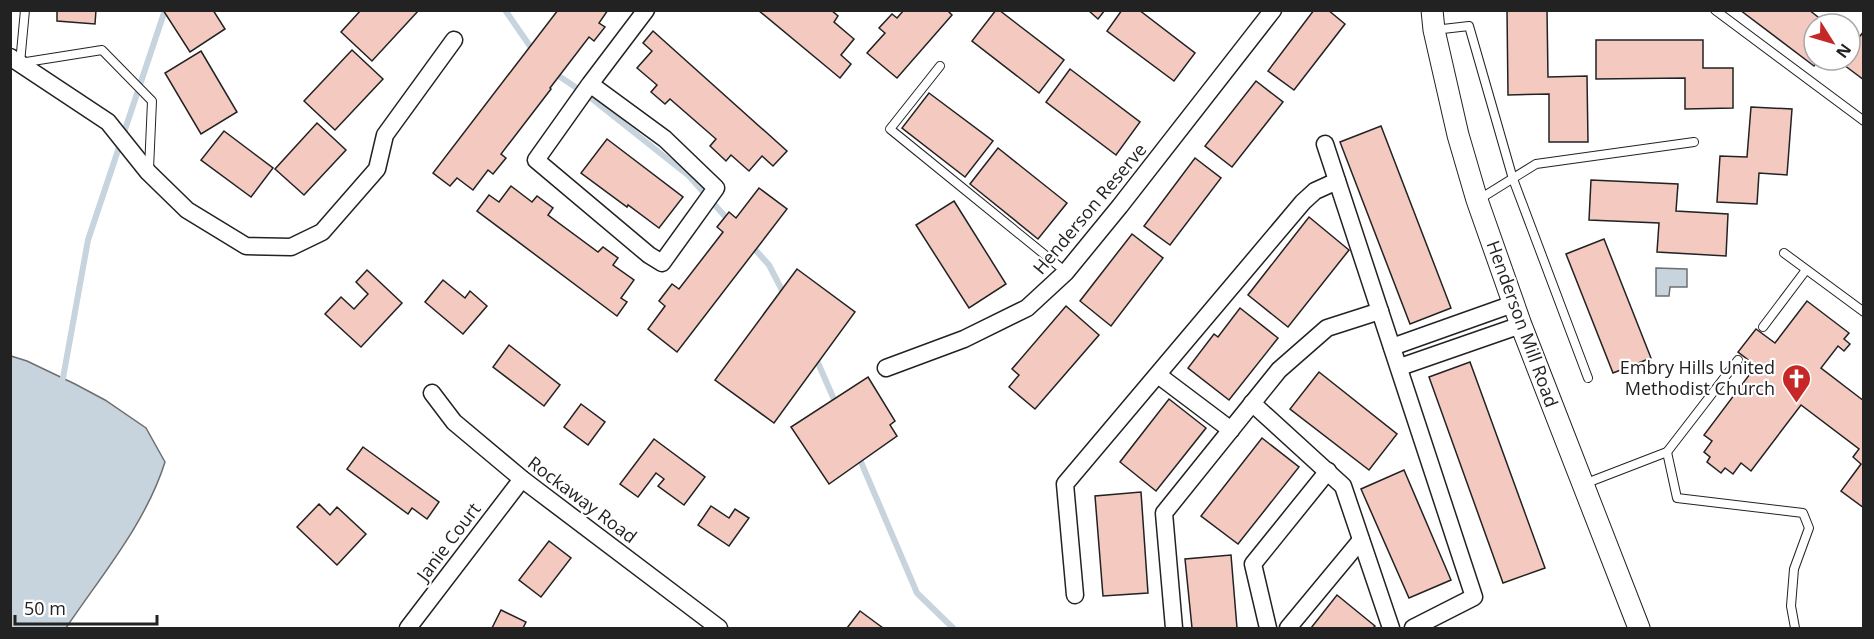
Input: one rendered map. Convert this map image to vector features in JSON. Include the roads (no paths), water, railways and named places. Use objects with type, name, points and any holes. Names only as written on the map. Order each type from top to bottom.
[{"type":"street","points":[[590,84],[665,139],[716,188],[662,263],[649,255],[536,160],[590,84],[646,10]]},
{"type":"street","name":"Henderson Reserve","points":[[886,368],[964,339],[1027,308],[1066,272],[1156,162],[1273,10]]},
{"type":"street","name":"Henderson Mill Road","points":[[1433,20],[1458,135],[1478,200],[1521,325],[1639,628]]},
{"type":"street","points":[[15,60],[108,122],[148,172],[187,210],[246,246],[291,247],[322,232],[377,169],[385,135],[454,40]]},
{"type":"street","points":[[1325,144],[1474,597],[1413,628]]},
{"type":"street","points":[[1075,595],[1065,484],[1303,202],[1315,191],[1337,181]]},
{"type":"street","points":[[1392,347],[1513,303]]},
{"type":"street","points":[[1174,628],[1164,513],[1279,370],[1327,328],[1380,311]]},
{"type":"street","points":[[1463,321],[1470,342]]},
{"type":"street","points":[[1400,367],[1521,325]]},
{"type":"street","points":[[1158,375],[1231,430]]},
{"type":"street","name":"Rockaway Road","points":[[432,393],[454,422],[522,479],[719,628]]},
{"type":"street","points":[[1252,403],[1343,486],[1391,628]]},
{"type":"street","points":[[1268,628],[1253,564],[1328,471]]},
{"type":"street","name":"Janie Court","points":[[408,628],[522,479]]},
{"type":"street","points":[[1288,628],[1361,540]]},
{"type":"lane","points":[[26,10],[15,60],[102,50],[152,101],[148,172]]},
{"type":"lane","points":[[1714,10],[1863,121]]},
{"type":"lane","points":[[1433,20],[1469,26],[1514,179],[1588,378]]},
{"type":"lane","points":[[940,66],[890,129],[1066,272]]},
{"type":"lane","points":[[1478,200],[1536,164],[1694,142]]},
{"type":"lane","points":[[1784,254],[1863,312]]},
{"type":"lane","points":[[1763,327],[1806,270]]},
{"type":"lane","points":[[1584,484],[1667,452],[1738,360]]},
{"type":"lane","points":[[1667,452],[1677,498],[1803,513],[1809,528],[1794,569],[1791,606],[1795,628]]},
{"type":"waterway","points":[[63,378],[88,240],[165,10]]},
{"type":"waterway","points":[[505,10],[534,52]]},
{"type":"waterway","points":[[553,72],[587,95],[689,176],[730,222]]},
{"type":"waterway","points":[[751,245],[769,265],[785,296]]},
{"type":"waterway","points":[[815,356],[836,404]]},
{"type":"waterway","points":[[858,455],[917,593],[953,628]]},
{"type":"place","name":"Embry Hills United Methodist Church","points":[[1796,404]]}]
